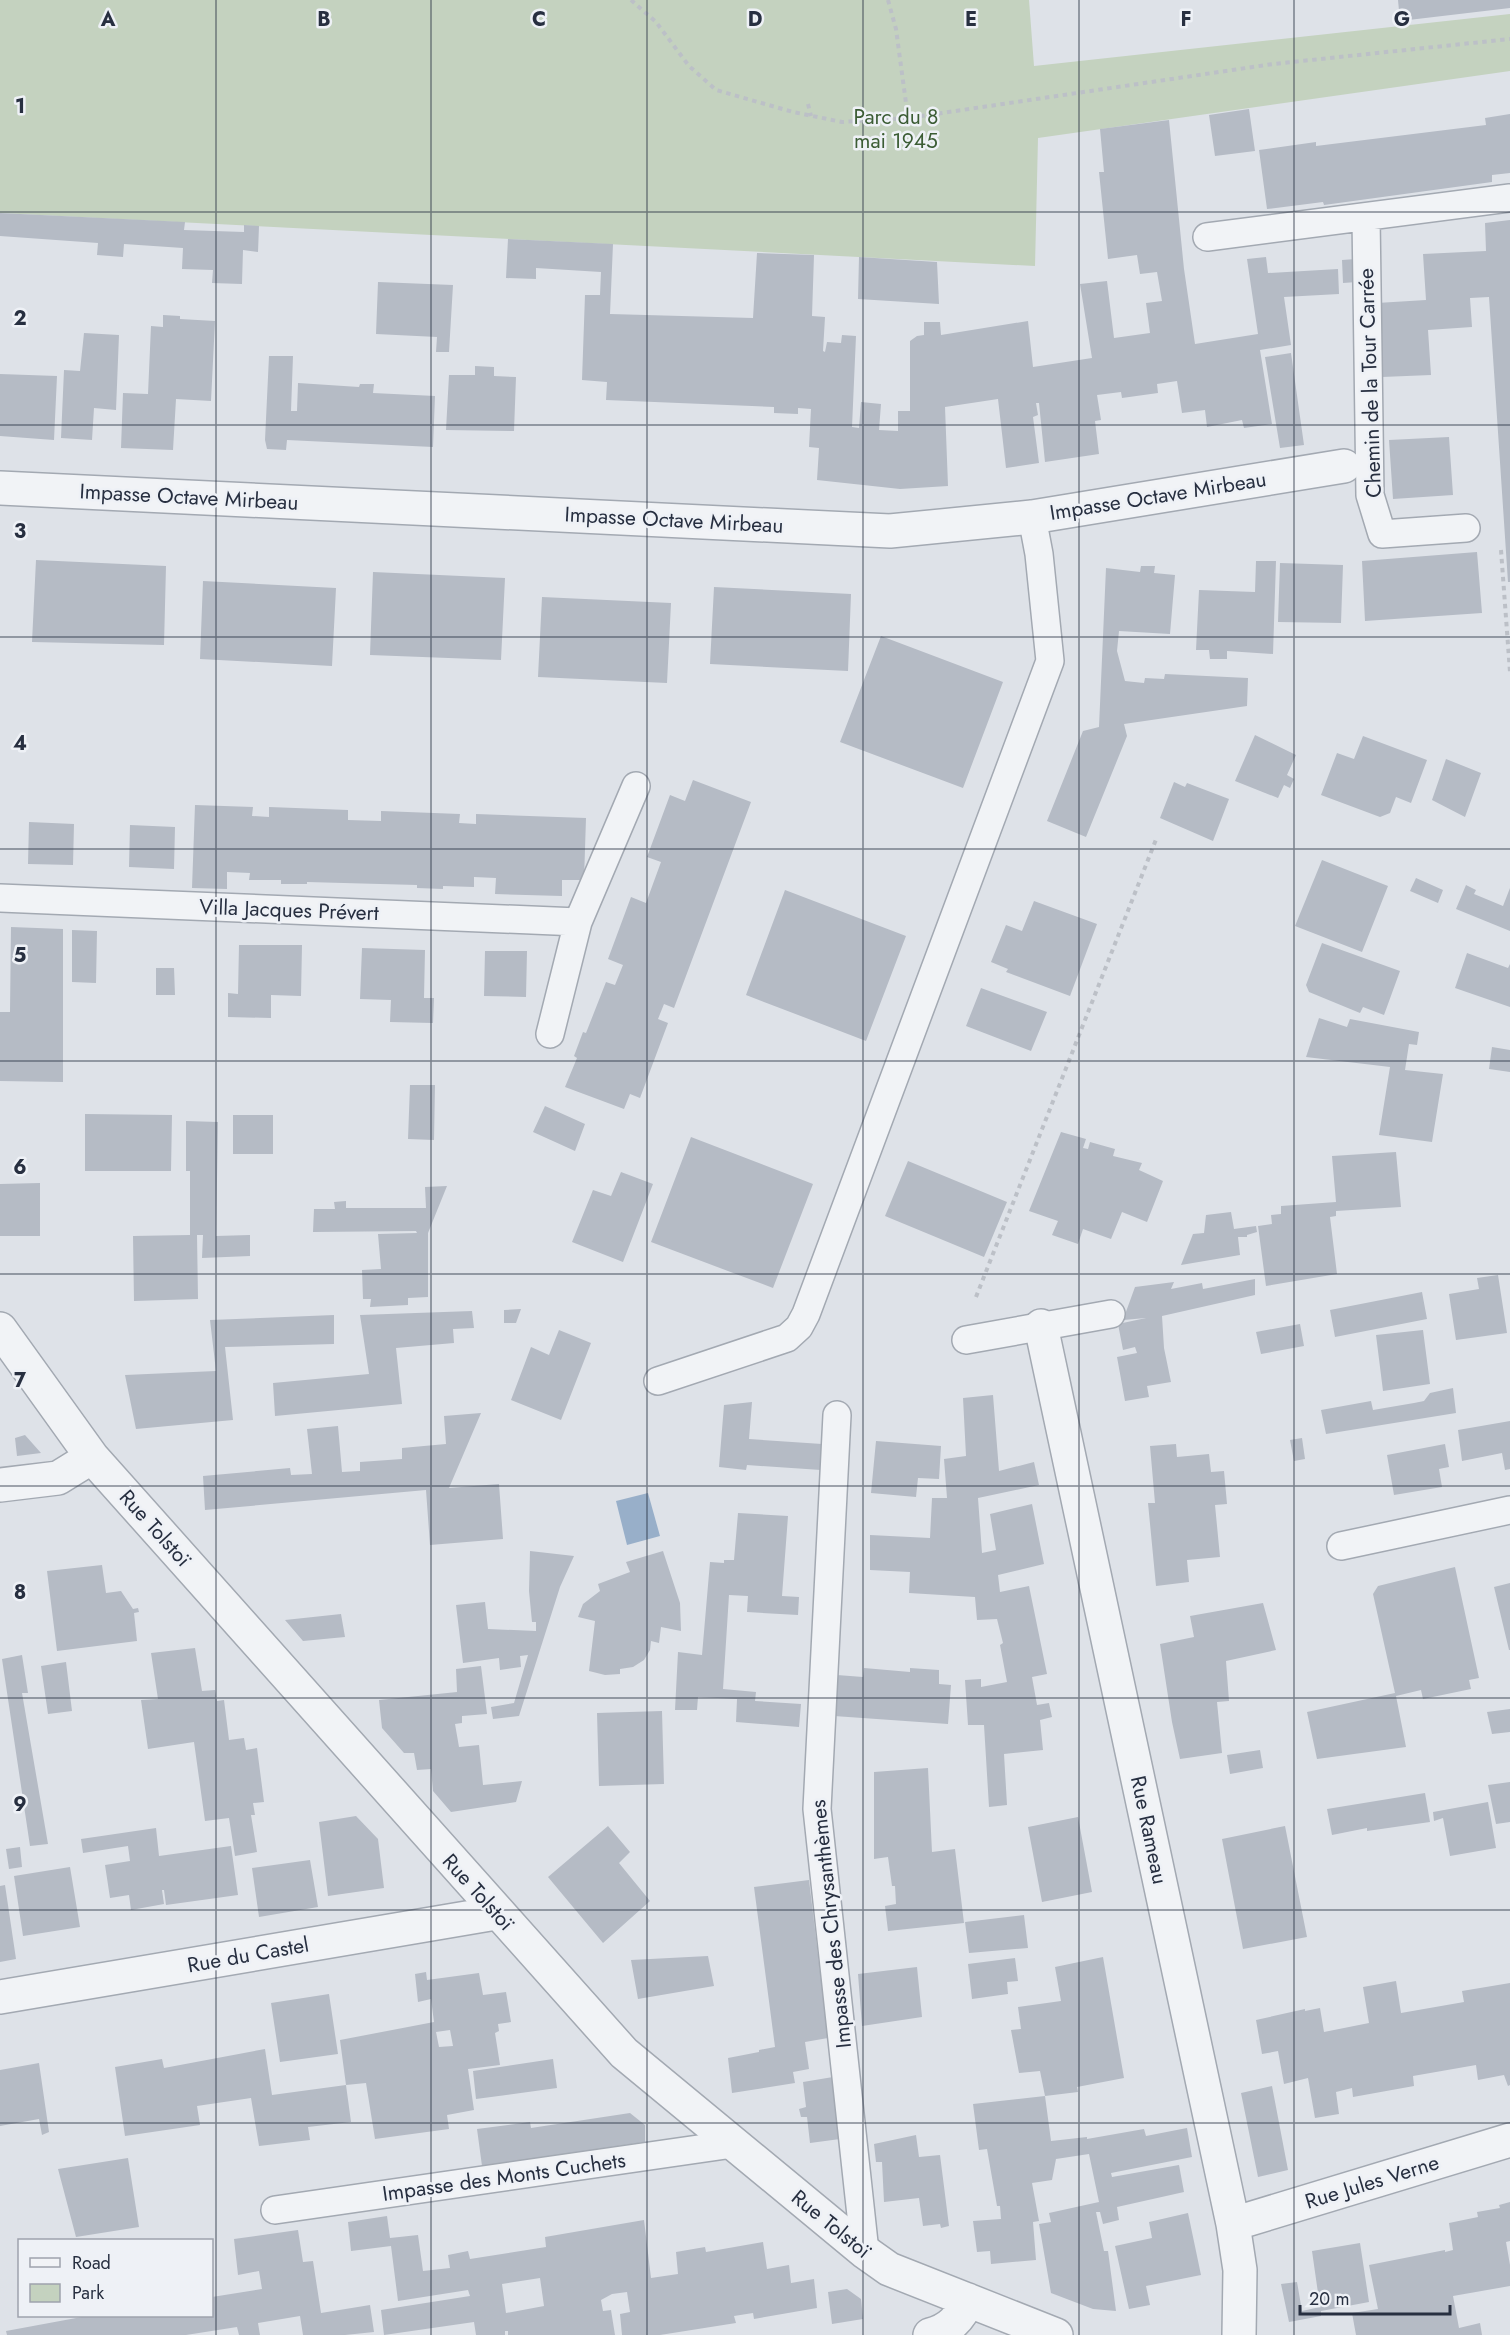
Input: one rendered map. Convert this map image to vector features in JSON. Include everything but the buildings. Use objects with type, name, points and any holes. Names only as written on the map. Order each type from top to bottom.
[{"type":"street","name":"Impasse Octave Mirbeau","points":[[0,488],[890,531],[1032,517],[1344,466]]},
{"type":"street","name":"Rue Rameau","points":[[1041,1326],[1233,2224],[1240,2270],[1239,2335]]},
{"type":"street","name":"Rue Tolstoï","points":[[0,1329],[92,1457],[624,2053],[865,2252],[889,2269],[1056,2335]]},
{"type":"street","points":[[0,1485],[58,1478],[92,1457]]},
{"type":"street","name":"Rue du Castel","points":[[0,1997],[496,1912]]},
{"type":"street","name":"Rue Jules Verne","points":[[1233,2224],[1510,2140]]},
{"type":"street","points":[[930,2335],[954,2324],[968,2300]]},
{"type":"lane","points":[[1207,237],[1510,198]]},
{"type":"lane","name":"Chemin de la Tour Carrée","points":[[1366,217],[1371,495],[1382,534],[1466,528]]},
{"type":"lane","points":[[658,1381],[787,1338],[799,1327],[806,1314],[1050,661],[1039,554],[1032,517]]},
{"type":"lane","points":[[550,1034],[578,922],[636,786]]},
{"type":"lane","name":"Villa Jacques Prévert","points":[[0,898],[578,922]]},
{"type":"lane","points":[[966,1340],[1111,1314]]},
{"type":"lane","name":"Impasse des Chrysanthèmes","points":[[837,1415],[817,1809],[865,2252]]},
{"type":"lane","points":[[1341,1546],[1510,1510]]},
{"type":"lane","name":"Impasse des Monts Cuchets","points":[[275,2210],[733,2144]]},
{"type":"path","points":[[631,0],[656,22],[689,66],[716,90],[811,116],[842,122],[908,118],[1273,64],[1510,39]]},
{"type":"path","points":[[888,0],[896,29],[908,118]]},
{"type":"path","points":[[808,104],[811,116]]},
{"type":"path","points":[[1466,528],[1468,549],[1500,547],[1510,672]]},
{"type":"path","points":[[966,1340],[966,1323],[970,1312],[1157,837]]},
{"type":"green space","name":"Parc du 8 mai 1945","points":[[0,0],[1029,0],[1034,66],[1510,14],[1510,71],[1038,138],[1035,266],[0,213]]},
{"type":"water","points":[[648,1493],[660,1536],[627,1545],[616,1501]]}]
